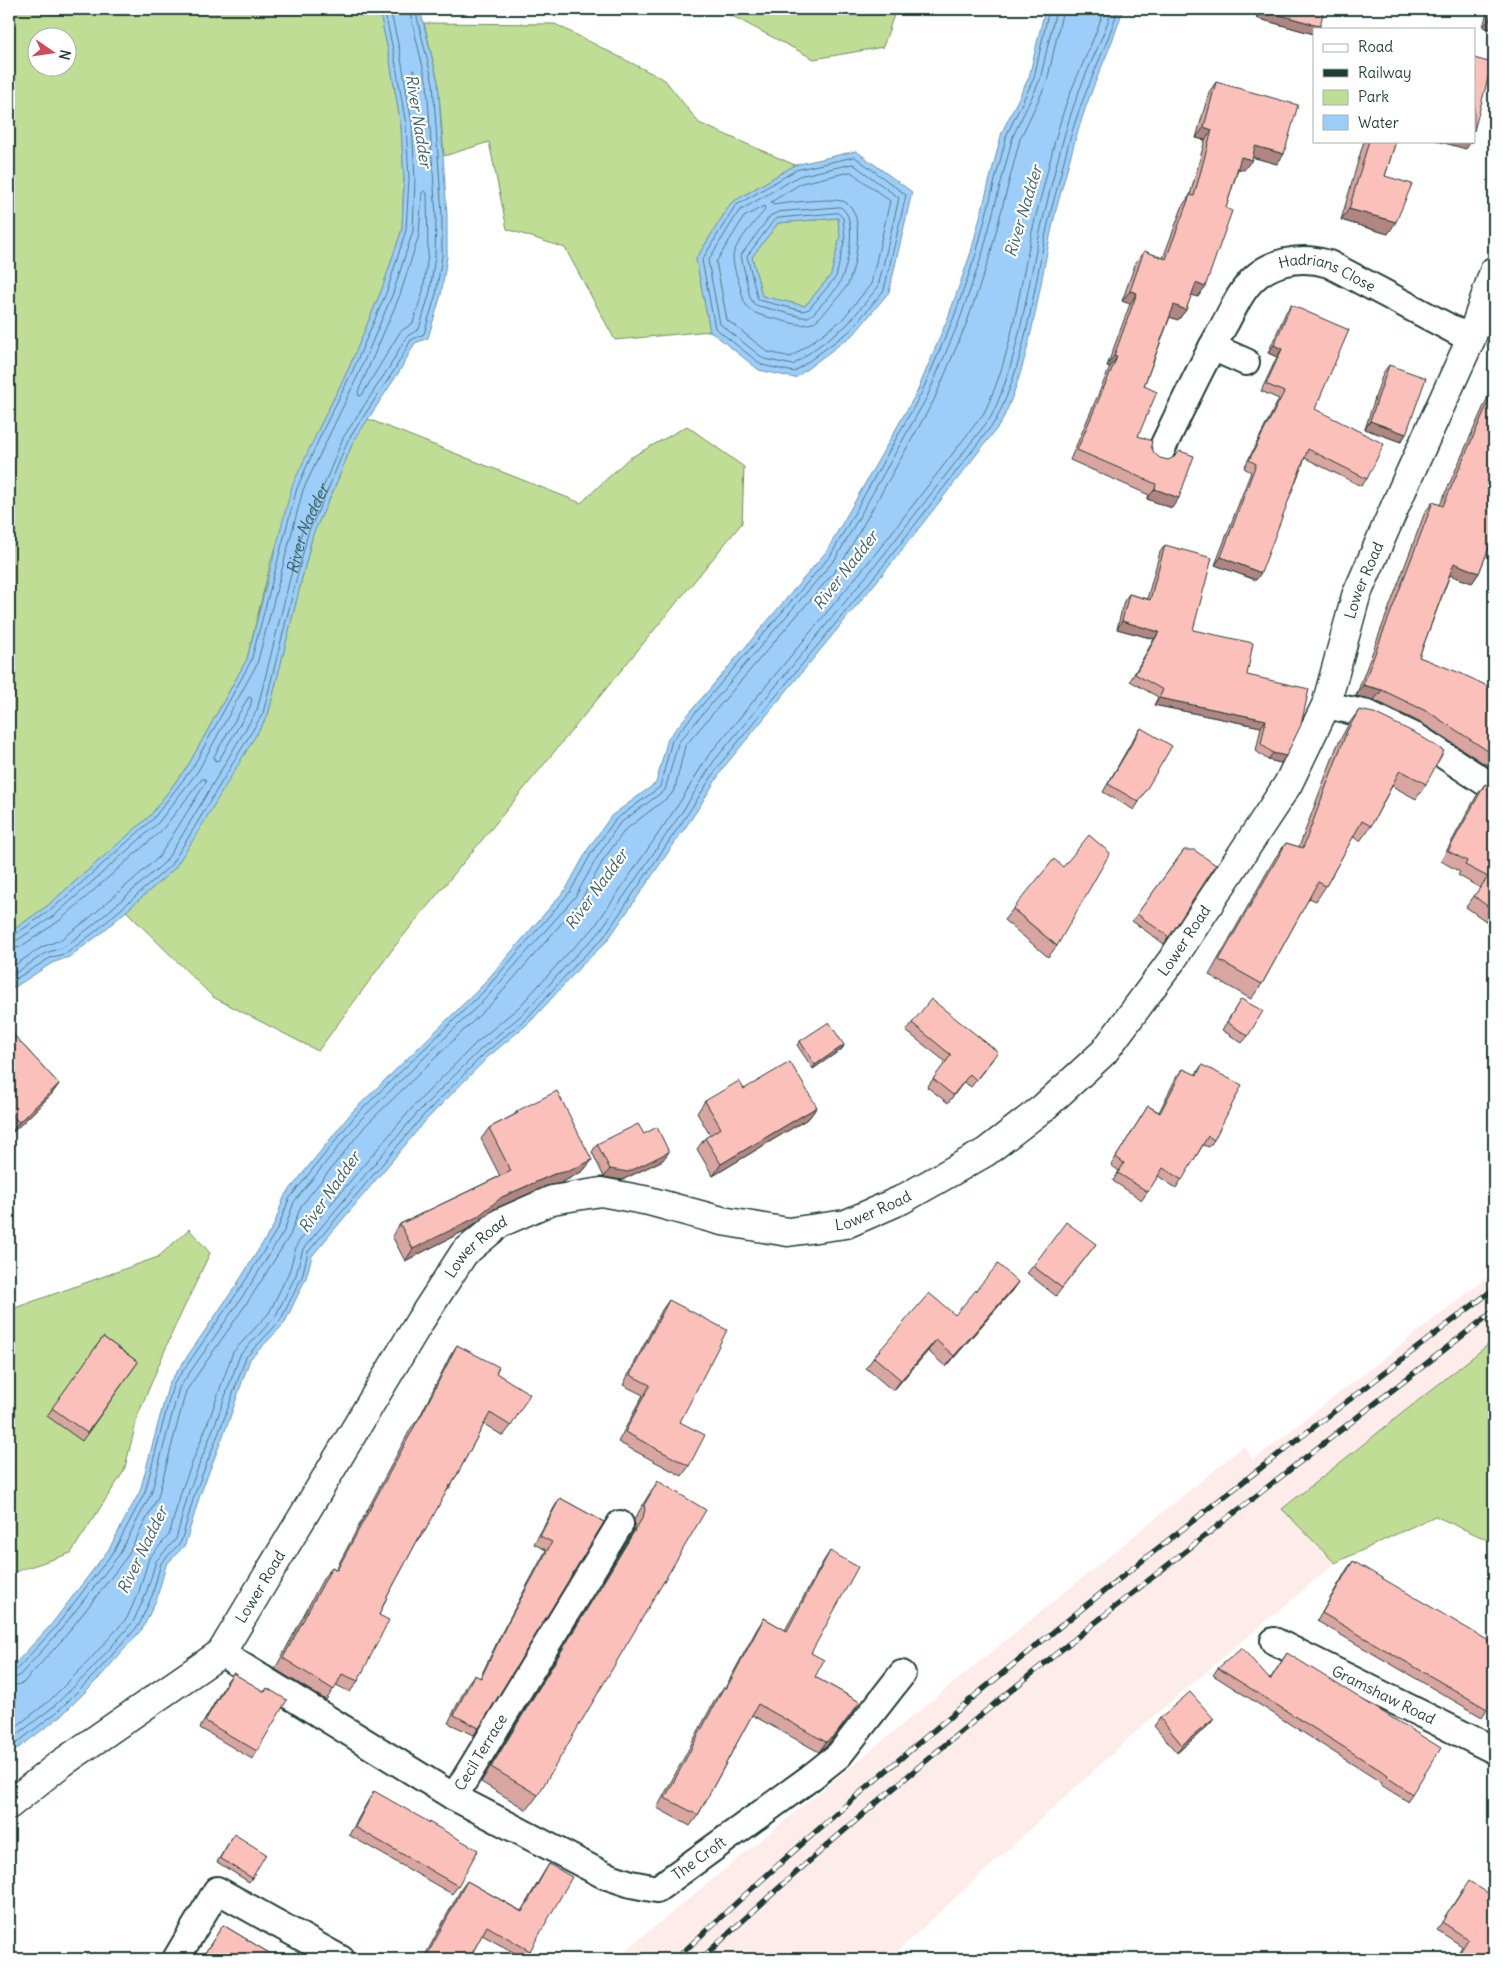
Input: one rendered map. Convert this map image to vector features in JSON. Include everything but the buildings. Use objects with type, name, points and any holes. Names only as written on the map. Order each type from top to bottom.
[{"type":"street","name":"Hadrians Close","points":[[1159,455],[1212,347],[1247,286],[1258,276],[1283,261],[1313,259],[1329,264],[1472,339]]},
{"type":"street","name":"Lower Road","points":[[9,1804],[59,1765],[221,1653],[420,1320],[464,1253],[500,1223],[552,1200],[602,1192],[648,1201],[722,1221],[788,1232],[846,1224],[901,1200],[986,1152],[1043,1108],[1104,1052],[1172,960],[1288,784],[1326,705],[1356,596],[1404,486],[1472,339],[1494,271]]},
{"type":"street","points":[[1212,347],[1246,362]]},
{"type":"street","points":[[1326,705],[1368,714],[1416,737],[1494,788]]},
{"type":"street","name":"Cecil Terrace","points":[[221,1653],[454,1797],[620,1524]]},
{"type":"street","name":"Gramshaw Road","points":[[1274,1641],[1494,1750]]},
{"type":"street","name":"The Croft","points":[[454,1797],[604,1875],[657,1890],[839,1755],[902,1674]]},
{"type":"street","points":[[176,1959],[217,1890],[341,1959]]},
{"type":"shaded area","points":[[1494,1272],[1494,1340],[1282,1509],[1335,1563],[1143,1725],[889,1959],[615,1959],[1244,1446],[1253,1460]]},
{"type":"green space","points":[[9,9],[379,9],[401,126],[404,179],[402,229],[382,289],[349,368],[320,426],[271,561],[247,659],[189,764],[150,816],[47,906],[9,933]]},
{"type":"green space","points":[[719,9],[896,9],[883,47],[814,59]]},
{"type":"green space","points":[[424,23],[555,24],[665,80],[699,123],[795,165],[731,203],[696,259],[710,331],[615,340],[565,248],[507,229],[489,142],[444,156],[438,82]]},
{"type":"green space","points":[[838,218],[840,237],[831,275],[805,306],[762,296],[752,257],[778,223]]},
{"type":"green space","points":[[368,419],[581,503],[628,459],[687,426],[744,467],[742,523],[395,946],[318,1051],[213,997],[126,911],[174,869],[268,715],[313,534],[353,442]]},
{"type":"green space","points":[[189,1229],[210,1253],[172,1333],[138,1415],[124,1471],[71,1553],[9,1574],[9,1310],[158,1257]]},
{"type":"green space","points":[[1494,1340],[1494,1542],[1435,1516],[1335,1563],[1282,1509]]},
{"type":"water","name":"River Nadder","points":[[379,9],[420,9],[438,82],[447,215],[447,257],[441,295],[428,338],[415,343],[399,372],[353,442],[313,534],[268,715],[193,840],[174,869],[99,935],[69,957],[52,963],[15,987],[9,988],[9,933],[47,906],[150,816],[189,764],[247,659],[292,486],[349,368],[382,289],[402,229],[404,179],[401,126]]},
{"type":"water","name":"River Nadder","points":[[1045,9],[1123,9],[1076,136],[1056,210],[1021,372],[1001,423],[891,564],[724,767],[696,812],[607,941],[581,966],[531,1021],[488,1057],[427,1119],[312,1256],[306,1278],[284,1324],[250,1359],[200,1495],[185,1545],[166,1565],[157,1598],[143,1628],[99,1678],[61,1716],[9,1755],[9,1670],[50,1626],[109,1549],[140,1491],[169,1383],[237,1284],[274,1225],[284,1197],[352,1112],[480,988],[566,889],[588,849],[611,816],[656,783],[668,738],[826,552],[917,392],[949,315],[971,252],[1002,132],[1029,77]]},
{"type":"water","points":[[856,151],[912,192],[889,292],[855,333],[795,378],[759,370],[710,331],[696,259],[731,203],[795,165]],"holes":[[[838,218],[840,237],[831,275],[805,306],[762,296],[752,257],[778,223]]]},
{"type":"railway","points":[[676,1959],[872,1782],[973,1697],[1180,1531],[1494,1289]]},
{"type":"railway","points":[[701,1959],[893,1789],[1090,1626],[1494,1311]]}]
